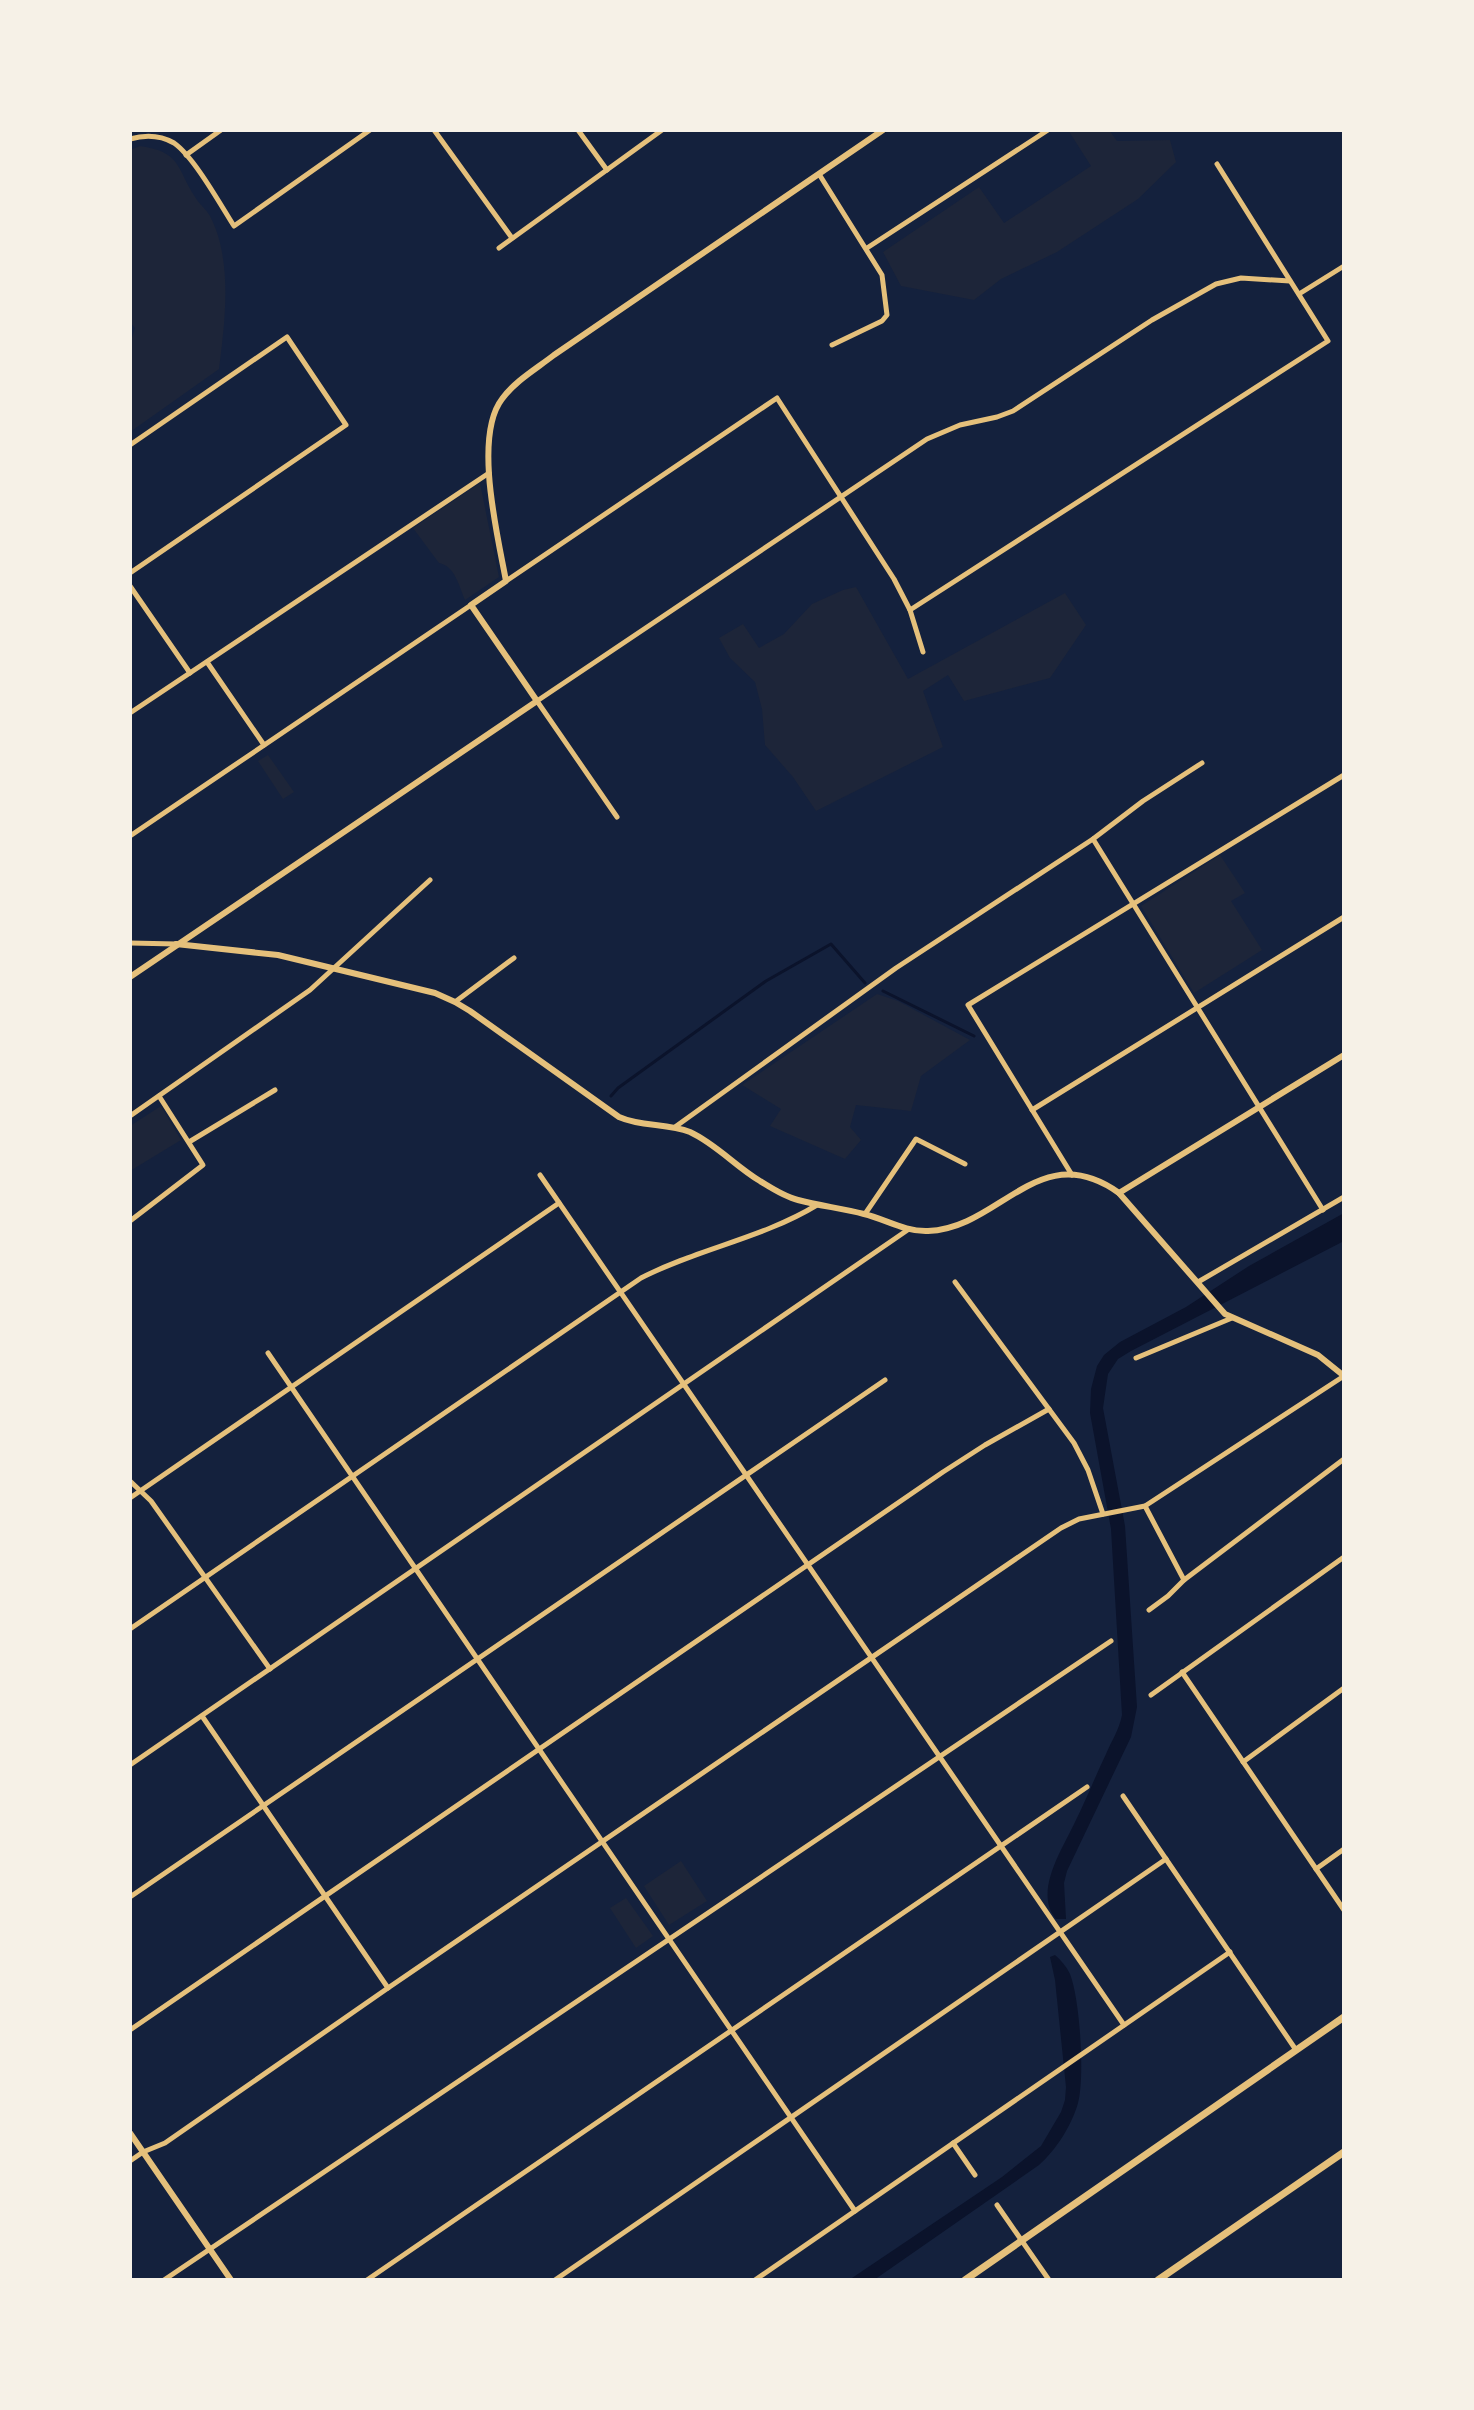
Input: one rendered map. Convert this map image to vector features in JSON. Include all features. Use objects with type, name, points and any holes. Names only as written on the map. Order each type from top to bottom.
[{"type":"main road","points":[[965,2280],[1344,2017]]},
{"type":"main road","points":[[1158,2280],[1344,2152]]},
{"type":"street","points":[[186,155],[221,130]]},
{"type":"street","points":[[130,139],[156,137],[173,143],[186,155],[234,226],[370,130]]},
{"type":"street","points":[[434,130],[512,238]]},
{"type":"street","points":[[578,130],[607,170]]},
{"type":"street","points":[[499,248],[662,130]]},
{"type":"street","points":[[506,581],[489,473],[489,439],[494,413],[501,400],[523,378],[883,130]]},
{"type":"street","points":[[867,248],[1048,130]]},
{"type":"street","points":[[910,610],[1328,341],[1217,164]]},
{"type":"street","points":[[818,173],[882,275],[887,315],[882,321],[832,345]]},
{"type":"street","points":[[1299,294],[1344,266]]},
{"type":"street","points":[[130,977],[927,439],[960,425],[1013,411],[1152,320],[1216,284],[1241,278],[1290,281]]},
{"type":"street","points":[[130,445],[287,337],[346,425],[130,573]]},
{"type":"street","points":[[130,836],[777,398],[894,579],[910,610],[923,652]]},
{"type":"street","points":[[130,713],[489,473]]},
{"type":"street","points":[[130,586],[190,673]]},
{"type":"street","points":[[471,605],[617,817]]},
{"type":"street","points":[[207,662],[264,745]]},
{"type":"street","points":[[675,1127],[896,968],[1093,839],[1143,801],[1202,763]]},
{"type":"street","points":[[1072,1175],[968,1005],[1344,775]]},
{"type":"street","points":[[1093,839],[1323,1210]]},
{"type":"street","points":[[130,1116],[310,990],[430,880]]},
{"type":"street","points":[[1032,1110],[1344,917]]},
{"type":"street","points":[[130,943],[253,951],[421,989],[455,1002],[619,1117],[675,1127],[695,1135],[764,1184],[790,1198],[865,1214],[909,1229],[930,1231],[950,1227],[978,1215],[1035,1181],[1053,1175],[1072,1175],[1101,1182],[1119,1193],[1220,1309],[1232,1318],[1310,1351],[1344,1376],[1145,1506],[1079,1519],[1061,1528],[165,2143],[130,2161]]},
{"type":"street","points":[[455,1002],[514,958]]},
{"type":"street","points":[[1119,1193],[1344,1055]]},
{"type":"street","points":[[189,1142],[275,1090]]},
{"type":"street","points":[[130,1221],[203,1165],[159,1096]]},
{"type":"street","points":[[865,1214],[916,1139],[965,1164]]},
{"type":"street","points":[[540,1175],[1124,2025]]},
{"type":"street","points":[[1200,1285],[1344,1197]]},
{"type":"street","points":[[130,1498],[559,1203]]},
{"type":"street","points":[[130,1629],[620,1291],[669,1264],[794,1217],[818,1204]]},
{"type":"street","points":[[130,1765],[909,1229]]},
{"type":"street","points":[[955,1282],[1082,1456],[1106,1514]]},
{"type":"street","points":[[1136,1358],[1232,1318]]},
{"type":"street","points":[[268,1353],[855,2211]]},
{"type":"street","points":[[130,1897],[885,1380]]},
{"type":"street","points":[[130,2030],[943,1472],[1049,1409]]},
{"type":"street","points":[[1149,1610],[1344,1459]]},
{"type":"street","points":[[130,1481],[141,1490],[270,1669]]},
{"type":"street","points":[[1145,1506],[1184,1580]]},
{"type":"street","points":[[1151,1695],[1344,1557]]},
{"type":"street","points":[[164,2280],[1111,1641]]},
{"type":"street","points":[[1182,1672],[1344,1910]]},
{"type":"street","points":[[1243,1762],[1344,1688]]},
{"type":"street","points":[[202,1716],[388,1988]]},
{"type":"street","points":[[367,2280],[1087,1787]]},
{"type":"street","points":[[1123,1796],[1296,2050]]},
{"type":"street","points":[[1316,1869],[1344,1849]]},
{"type":"street","points":[[555,2280],[1166,1859]]},
{"type":"street","points":[[755,2280],[1230,1952]]},
{"type":"street","points":[[130,2133],[231,2280]]},
{"type":"street","points":[[953,2143],[975,2175]]},
{"type":"street","points":[[997,2205],[1049,2280]]},
{"type":"shaded area","points":[[1068,130],[1109,130],[1117,141],[1170,140],[1176,162],[1138,199],[1057,252],[1001,279],[974,300],[901,286],[883,252],[979,187],[1004,223],[1091,166]]},
{"type":"shaded area","points":[[140,146],[163,152],[176,162],[197,200],[210,216],[225,271],[225,312],[219,369],[130,432],[130,344],[135,328],[130,322],[130,150]]},
{"type":"shaded area","points":[[480,483],[499,577],[465,600],[453,572],[439,563],[413,528]]},
{"type":"shaded area","points":[[856,587],[908,679],[1065,593],[1086,625],[1050,678],[964,701],[948,675],[923,691],[943,747],[816,811],[793,777],[765,745],[762,709],[755,682],[730,658],[719,638],[743,624],[759,648],[784,634],[812,604]]},
{"type":"shaded area","points":[[268,755],[294,792],[283,799],[258,761]]},
{"type":"shaded area","points":[[1220,855],[1245,893],[1231,901],[1262,950],[1194,993],[1141,906]]},
{"type":"shaded area","points":[[877,994],[898,1001],[970,1040],[921,1076],[911,1111],[856,1105],[850,1127],[861,1140],[845,1159],[770,1126],[781,1109],[742,1085]]},
{"type":"shaded area","points":[[161,1106],[181,1140],[130,1171],[130,1126]]},
{"type":"shaded area","points":[[1344,1213],[1344,1241],[1131,1351],[1118,1359],[1108,1374],[1103,1408],[1125,1526],[1137,1707],[1131,1737],[1067,1871],[1064,1883],[1066,1919],[1056,1919],[1048,1896],[1052,1870],[1122,1715],[1111,1529],[1090,1413],[1091,1389],[1097,1366],[1104,1355],[1120,1342],[1186,1307],[1249,1266]]},
{"type":"shaded area","points":[[681,1861],[707,1901],[669,1925],[644,1886]]},
{"type":"shaded area","points":[[626,1898],[653,1936],[636,1948],[610,1908]]},
{"type":"shaded area","points":[[1055,1955],[1070,1974],[1074,1986],[1080,2038],[1078,2103],[1063,2137],[1039,2165],[874,2280],[849,2280],[1002,2177],[1041,2146],[1061,2112],[1066,2087],[1050,1957]]},
{"type":"waterway","points":[[611,1096],[766,981],[831,944],[865,983]]},
{"type":"waterway","points":[[883,991],[974,1036]]}]
